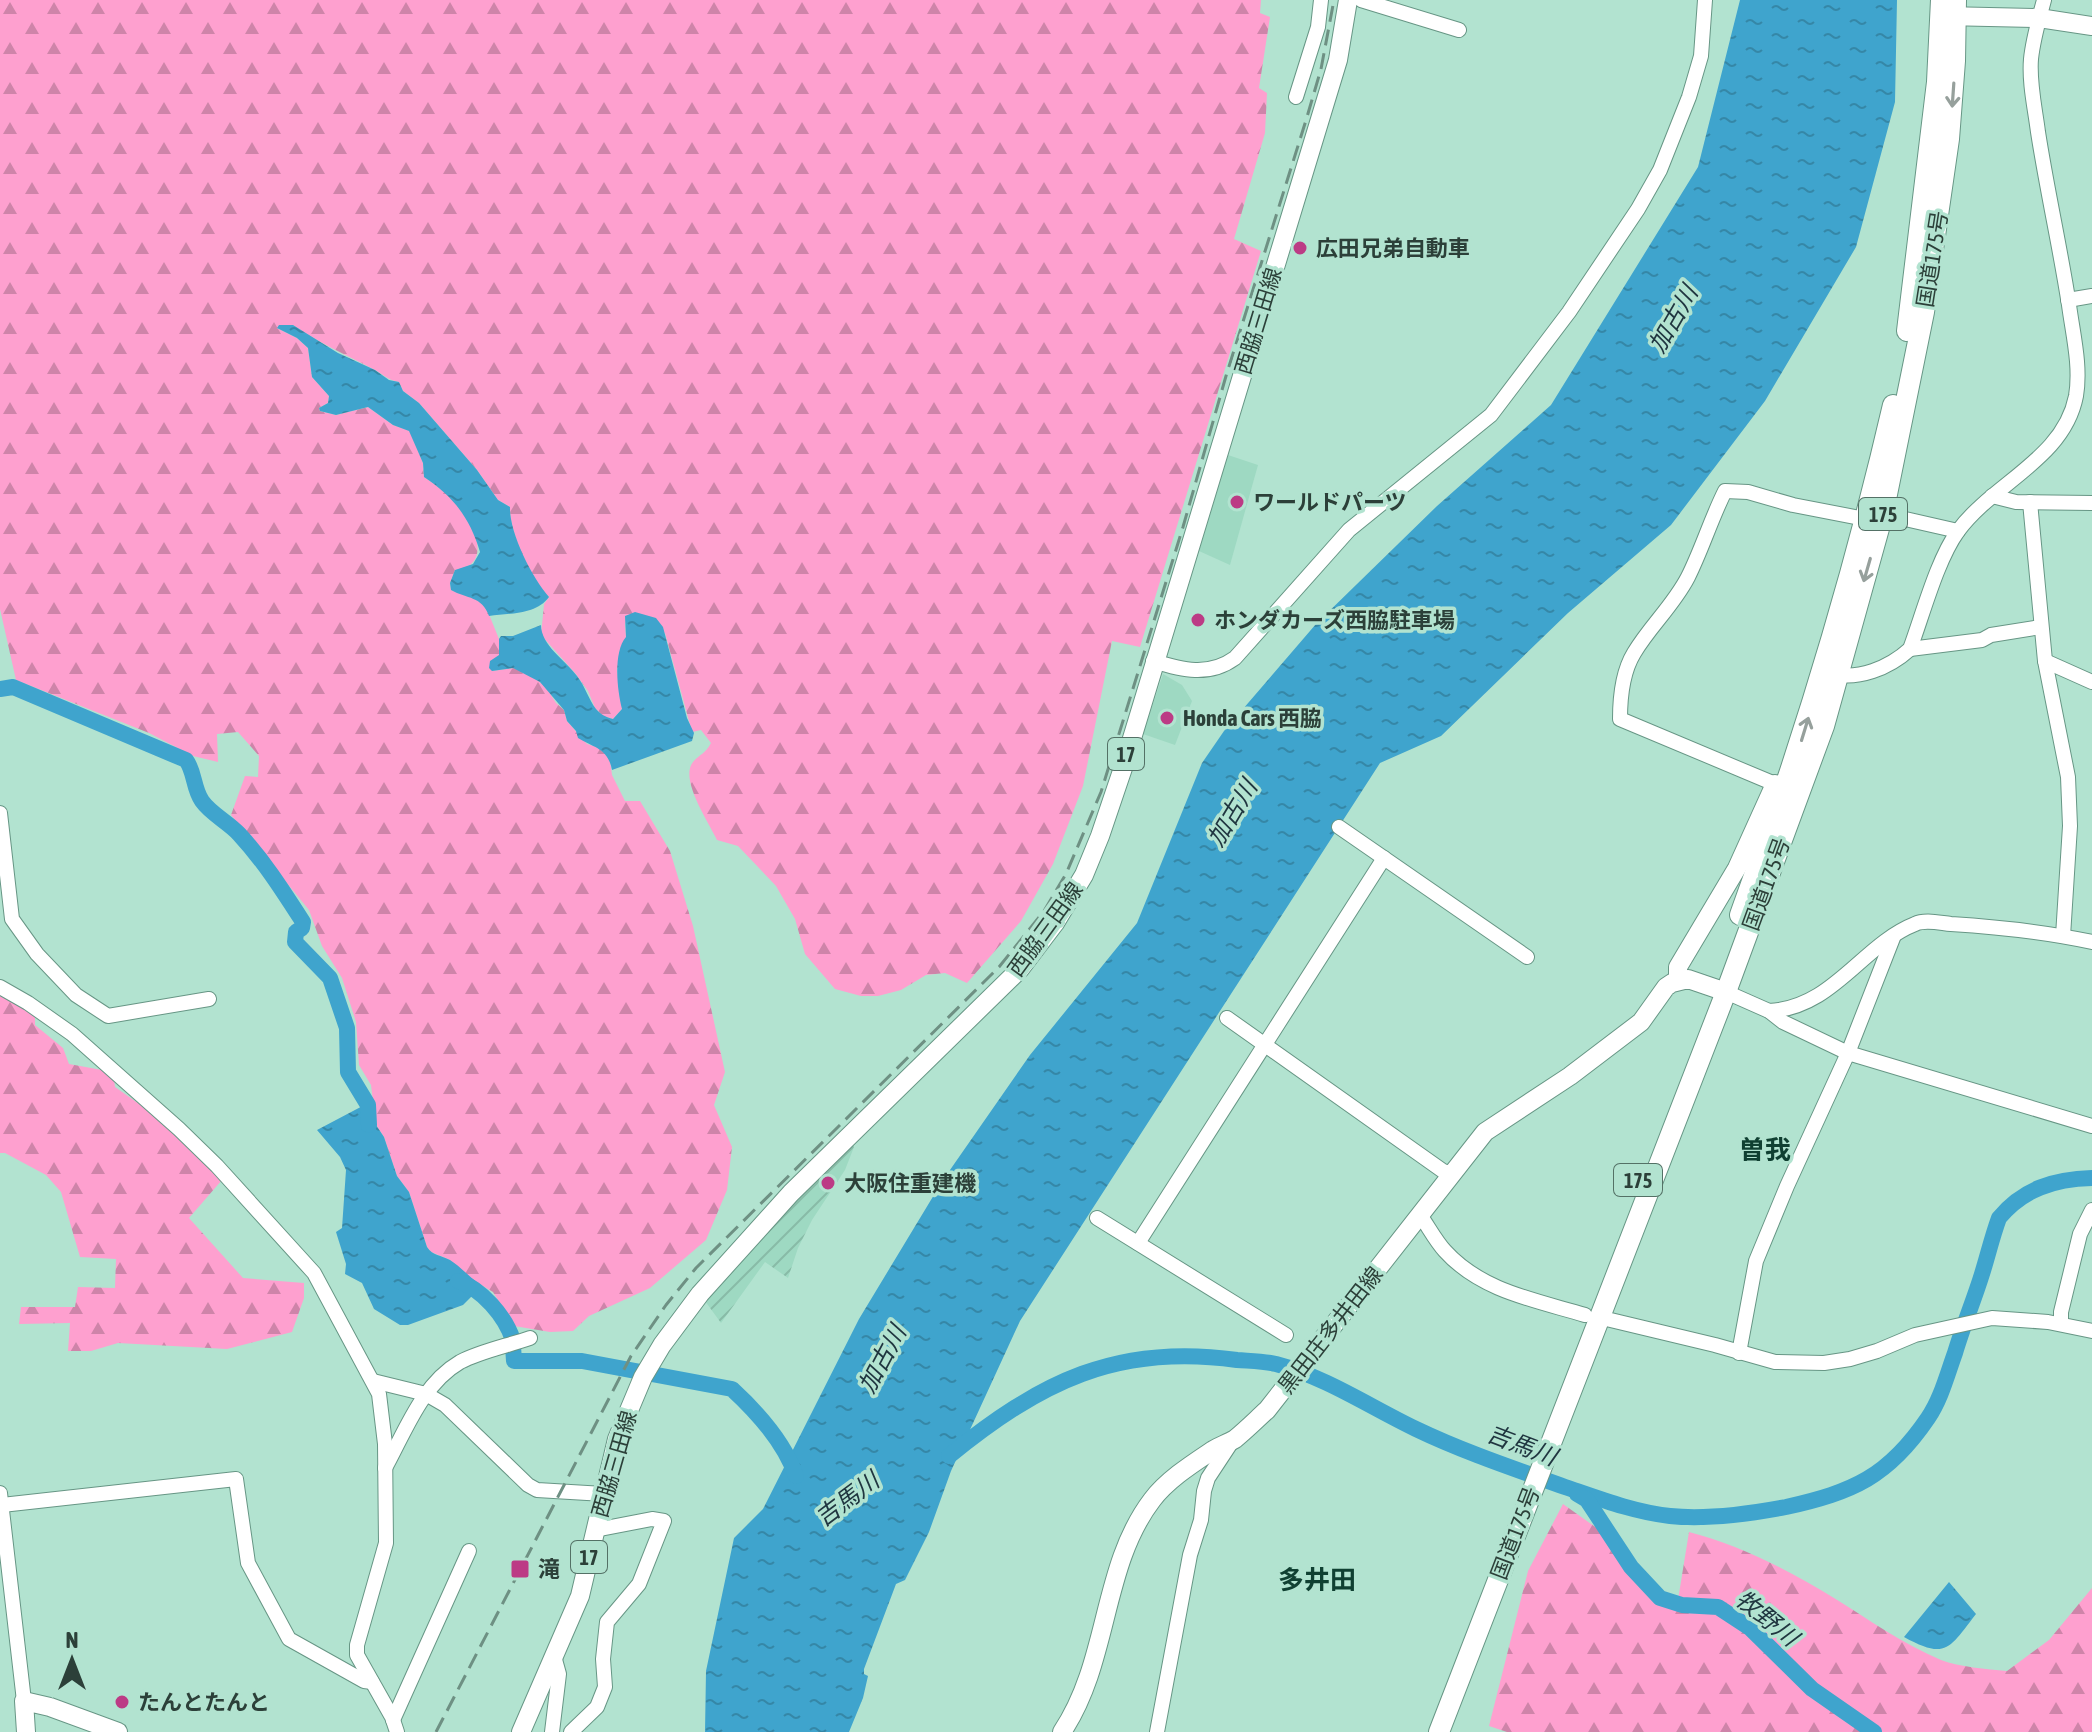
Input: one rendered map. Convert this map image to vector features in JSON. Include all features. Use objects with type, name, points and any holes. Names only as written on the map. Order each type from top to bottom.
[{"type":"highway","name":"国道175号","points":[[1719,990],[1781,786],[1829,673],[1874,516],[1907,331],[1949,8]]},
{"type":"highway","name":"国道175号","points":[[1425,1732],[1508,1534],[1824,726],[1829,673]]},
{"type":"highway","name":"国道175号","points":[[1439,1732],[1508,1534]]},
{"type":"main road","name":"西脇三田線","points":[[521,1732],[580,1596],[617,1439],[646,1372],[679,1321],[777,1209],[1020,969],[1055,923],[1084,875],[1100,836],[1338,60],[1348,0]]},
{"type":"main road","points":[[1949,8],[2092,26]]},
{"type":"main road","name":"黒田庄多井田線","points":[[1062,1732],[1075,1713],[1098,1654],[1116,1573],[1138,1520],[1166,1484],[1214,1449],[1233,1440],[1267,1410],[1485,1132],[1570,1076],[1641,1022],[1666,987],[1678,980],[1678,967],[1781,786]]},
{"type":"main road","points":[[1678,980],[1688,979],[1719,990]]},
{"type":"main road","points":[[26,1732],[24,1701],[50,1707],[118,1732]]},
{"type":"street","points":[[1296,97],[1318,27],[1321,0]]},
{"type":"street","points":[[1361,0],[1459,30]]},
{"type":"street","points":[[1153,661],[1203,672],[1225,666],[1349,530],[1491,415],[1569,312],[1638,209],[1660,170],[1685,110],[1701,56],[1705,0]]},
{"type":"street","points":[[1829,673],[1874,670],[1899,659],[1910,649],[1946,552],[1958,531],[1992,496],[2040,456],[2061,434],[2070,415],[2078,376],[2031,85],[2031,60],[2044,0]]},
{"type":"street","points":[[2068,300],[2092,296]]},
{"type":"street","points":[[1781,786],[1620,719],[1620,700],[1633,653],[1668,610],[1687,578],[1725,491],[1748,492],[1793,505],[1958,531]]},
{"type":"street","points":[[1992,496],[2016,502],[2092,503]]},
{"type":"street","points":[[2030,502],[2045,661],[2068,777],[2070,826],[2063,936]]},
{"type":"street","points":[[1910,649],[1982,640],[1991,635],[2041,627]]},
{"type":"street","points":[[2045,661],[2092,682]]},
{"type":"street","points":[[0,813],[12,919],[37,954],[76,995],[108,1016],[209,999]]},
{"type":"street","points":[[1339,827],[1527,957]]},
{"type":"street","points":[[1138,1243],[1384,858]]},
{"type":"street","points":[[1769,1011],[1798,1005],[1830,988],[1918,922],[1995,927],[2092,942]]},
{"type":"street","points":[[1739,1353],[1756,1261],[1848,1053],[1893,938]]},
{"type":"street","points":[[0,987],[72,1034],[217,1166],[314,1273],[373,1381],[379,1394],[385,1469],[386,1543],[357,1645],[357,1655],[395,1726]]},
{"type":"street","points":[[1719,990],[1769,1011],[1783,1022],[1848,1053],[2092,1126]]},
{"type":"street","points":[[1227,1018],[1443,1171],[1451,1173]]},
{"type":"street","points":[[2061,1324],[2061,1312],[2080,1234],[2092,1210]]},
{"type":"street","points":[[1420,1215],[1443,1249],[1464,1270],[1498,1289],[1775,1362],[1824,1363],[1850,1359],[1915,1335],[1986,1319],[2013,1318],[2092,1331]]},
{"type":"street","points":[[1097,1218],[1286,1335]]},
{"type":"street","points":[[385,1469],[436,1380],[457,1364],[530,1338]]},
{"type":"street","points":[[373,1381],[426,1394],[445,1405],[528,1485],[537,1490],[604,1494]]},
{"type":"street","points":[[1157,1732],[1190,1555],[1201,1520],[1204,1491],[1208,1478],[1233,1440]]},
{"type":"street","points":[[24,1701],[1,1499],[236,1479],[248,1563],[289,1639],[364,1681],[372,1682]]},
{"type":"street","points":[[571,1732],[597,1707],[603,1694],[607,1622],[639,1584],[664,1521],[652,1519],[595,1530]]},
{"type":"street","points":[[395,1726],[469,1551]]},
{"type":"street","points":[[552,1732],[559,1674],[554,1656]]},
{"type":"shaded area","points":[[1228,455],[1258,465],[1230,565],[1199,551]]},
{"type":"shaded area","name":"Honda Cars 西脇","points":[[1163,674],[1182,685],[1192,701],[1175,745],[1143,734]]},
{"type":"shaded area","points":[[852,1144],[854,1147],[845,1170],[812,1220],[788,1278],[765,1262],[721,1323],[705,1301],[802,1193]]},
{"type":"green space","points":[[0,0],[1261,0],[1260,13],[1270,17],[1259,88],[1267,93],[1265,133],[1234,239],[1261,251],[1140,647],[1112,641],[1083,786],[1053,864],[1021,921],[967,983],[945,973],[926,975],[901,990],[878,996],[861,996],[835,989],[805,954],[795,919],[776,886],[738,846],[717,840],[697,801],[692,790],[690,770],[693,762],[711,743],[701,730],[692,732],[665,633],[625,623],[626,637],[617,669],[622,709],[613,719],[603,716],[575,673],[541,635],[544,604],[549,597],[522,554],[513,529],[510,507],[498,500],[477,470],[419,403],[403,391],[399,382],[293,325],[277,328],[297,338],[308,348],[312,377],[329,396],[328,403],[319,408],[320,411],[336,415],[368,407],[393,425],[410,431],[423,463],[424,477],[455,502],[475,534],[477,553],[474,561],[467,567],[455,570],[450,583],[451,590],[478,599],[486,607],[501,651],[492,671],[514,668],[531,675],[546,687],[564,710],[567,721],[587,744],[601,748],[610,760],[612,775],[625,801],[640,801],[670,851],[693,926],[725,1072],[714,1105],[732,1147],[727,1190],[706,1240],[650,1288],[589,1316],[573,1331],[550,1332],[514,1326],[493,1292],[427,1247],[409,1192],[397,1176],[384,1137],[376,1125],[371,1085],[359,1065],[356,1022],[342,978],[322,946],[309,910],[231,815],[245,776],[258,777],[259,756],[238,732],[217,734],[218,762],[193,756],[149,733],[16,680],[0,609]]},
{"type":"green space","points":[[0,991],[35,1014],[35,1025],[63,1048],[69,1064],[113,1072],[115,1087],[182,1134],[222,1180],[189,1218],[243,1278],[304,1283],[304,1298],[292,1332],[227,1349],[118,1343],[91,1351],[68,1351],[70,1323],[19,1324],[21,1307],[75,1307],[78,1287],[115,1288],[116,1259],[80,1257],[61,1192],[46,1175],[0,1153]]},
{"type":"green space","points":[[1563,1504],[1615,1541],[1644,1581],[1677,1606],[1689,1532],[1782,1568],[1913,1647],[1941,1660],[1965,1666],[2007,1671],[2049,1640],[2092,1588],[2092,1732],[1507,1732],[1489,1726],[1528,1571]]},
{"type":"water","name":"加古川","points":[[1740,0],[1897,0],[1895,102],[1856,247],[1765,401],[1671,525],[1568,613],[1441,736],[1380,763],[1020,1321],[951,1471],[929,1532],[905,1580],[896,1584],[864,1669],[864,1674],[868,1676],[863,1698],[849,1732],[705,1732],[706,1671],[734,1538],[763,1509],[859,1319],[943,1180],[1030,1055],[1137,923],[1202,763],[1224,731],[1316,624],[1437,506],[1551,405],[1698,167]]},
{"type":"water","points":[[279,325],[293,325],[338,353],[389,380],[399,382],[403,391],[419,403],[477,470],[498,500],[510,507],[513,529],[523,554],[549,597],[544,603],[522,612],[489,616],[478,601],[451,590],[455,570],[473,564],[480,552],[459,509],[444,492],[424,477],[423,463],[409,431],[393,425],[368,407],[336,415],[320,411],[319,408],[328,403],[329,396],[312,377],[308,348],[297,338],[277,328]]},
{"type":"water","points":[[635,612],[656,618],[663,627],[687,718],[694,733],[692,741],[612,770],[604,753],[578,738],[564,710],[540,682],[513,668],[492,671],[490,661],[499,655],[501,636],[513,636],[541,625],[549,646],[577,676],[596,709],[613,719],[622,709],[617,672],[619,652],[626,637],[625,616]]},
{"type":"water","points":[[372,1101],[376,1125],[384,1137],[397,1176],[409,1192],[427,1247],[447,1258],[482,1286],[463,1305],[408,1325],[400,1325],[374,1309],[362,1283],[345,1274],[346,1264],[336,1232],[342,1228],[346,1170],[340,1157],[317,1130]]},
{"type":"water","points":[[1949,1582],[1976,1614],[1959,1636],[1946,1647],[1938,1649],[1904,1637]]},
{"type":"waterway","points":[[0,689],[13,687],[186,760],[202,801],[248,844],[303,922],[302,928],[296,932],[295,942],[330,978],[347,1028],[348,1072],[368,1105],[369,1125]]},
{"type":"waterway","name":"吉馬川","points":[[949,1456],[1016,1407],[1082,1374],[1117,1363],[1154,1357],[1194,1356],[1266,1362],[1294,1370],[1330,1384],[1452,1445],[1565,1487],[1643,1511],[1670,1516],[1714,1517],[1786,1507],[1850,1488],[1898,1455],[1937,1403],[1999,1218],[2018,1200],[2040,1188],[2052,1183],[2092,1178]]},
{"type":"waterway","points":[[458,1281],[476,1290],[492,1304],[513,1340]]},
{"type":"waterway","points":[[513,1346],[514,1361],[582,1361],[732,1389],[769,1429],[785,1452],[796,1476]]},
{"type":"waterway","name":"牧野川","points":[[1577,1494],[1587,1500],[1631,1567],[1660,1598],[1682,1605],[1718,1607],[1750,1628],[1812,1689],[1874,1732]]},
{"type":"railway","points":[[436,1732],[631,1356],[666,1305],[696,1268],[999,967],[1044,911],[1066,874],[1101,792],[1183,527],[1321,69],[1334,0]]},
{"type":"place","name":"広田兄弟自動車","points":[[1300,248]]},
{"type":"place","name":"ワールドパーツ","points":[[1237,502]]},
{"type":"place","name":"ホンダカーズ西脇駐車場","points":[[1198,620]]},
{"type":"place","name":"Honda Cars 西脇","points":[[1167,718]]},
{"type":"place","name":"大阪住重建機","points":[[828,1183]]},
{"type":"place","name":"滝","points":[[520,1569]]},
{"type":"place","name":"たんとたんと","points":[[122,1702]]},
{"type":"district","name":"曽我","points":[[1765,1150]]},
{"type":"district","name":"多井田","points":[[1317,1580]]}]
